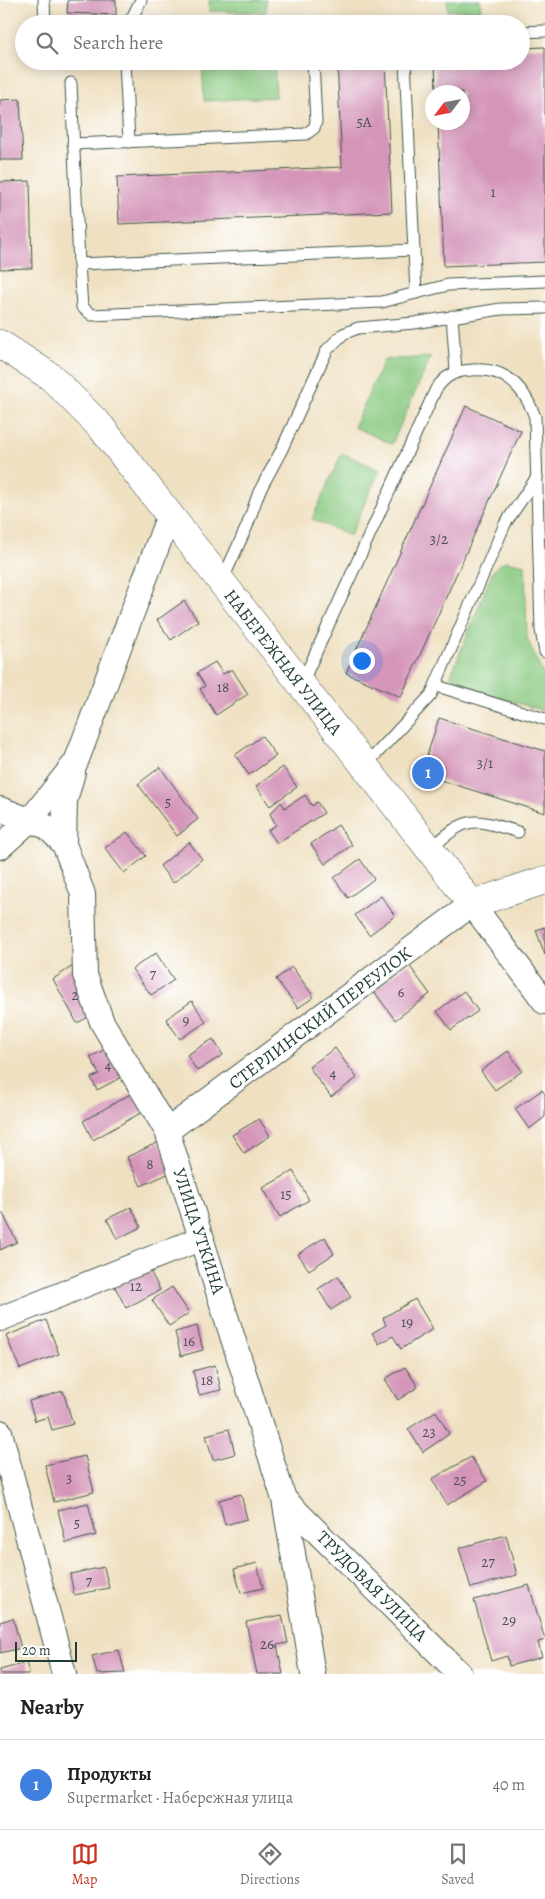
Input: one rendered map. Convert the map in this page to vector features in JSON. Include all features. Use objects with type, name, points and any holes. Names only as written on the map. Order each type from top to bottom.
[{"type":"street","name":"НАБЕРЕЖНАЯ УЛИЦА","points":[[0,344],[27,360],[70,394],[123,454],[430,849],[545,1002]]},
{"type":"street","points":[[64,844],[64,801],[76,762],[169,515]]},
{"type":"street","points":[[0,847],[30,820],[76,762]]},
{"type":"street","name":"УЛИЦА УТКИНА","points":[[0,809],[47,828],[64,844],[83,894],[85,975],[102,1022],[167,1132],[284,1499],[313,1674]]},
{"type":"street","points":[[472,904],[545,880]]},
{"type":"street","name":"СТЕРЛИНСКИЙ ПЕРЕУЛОК","points":[[167,1132],[472,904]]},
{"type":"street","points":[[0,1319],[202,1238]]},
{"type":"street","points":[[0,1432],[64,1674]]},
{"type":"street","name":"ТРУДОВАЯ УЛИЦА","points":[[284,1499],[460,1674]]},
{"type":"lane","points":[[44,0],[44,15]]},
{"type":"lane","points":[[134,15],[141,0]]},
{"type":"lane","points":[[530,32],[545,31]]},
{"type":"lane","points":[[125,70],[129,142]]},
{"type":"lane","points":[[73,144],[306,134],[314,128],[316,122],[313,70]]},
{"type":"lane","points":[[405,70],[416,293]]},
{"type":"lane","points":[[70,83],[82,307],[92,315],[382,302],[448,285],[545,280]]},
{"type":"lane","points":[[79,264],[414,250]]},
{"type":"lane","points":[[222,582],[247,526],[259,492],[281,451],[327,350],[333,342],[343,334],[358,328],[414,323],[501,309],[545,308]]},
{"type":"lane","points":[[452,316],[456,371]]},
{"type":"lane","points":[[302,685],[436,389],[444,378],[456,371],[490,370],[512,380],[530,404],[535,417],[540,445],[536,478],[542,552],[541,630],[545,652]]},
{"type":"lane","points":[[365,766],[427,701],[437,686],[505,524],[536,478]]},
{"type":"lane","points":[[437,686],[545,719]]},
{"type":"lane","points":[[430,849],[462,823],[486,822],[518,832]]},
{"type":"green space","points":[[209,0],[266,0],[266,13],[209,11]]},
{"type":"green space","points":[[447,0],[480,0],[481,10],[448,11]]},
{"type":"green space","points":[[202,70],[274,70],[276,97],[204,101]]},
{"type":"green space","points":[[431,357],[392,444],[354,427],[384,360]]},
{"type":"green space","points":[[342,453],[380,470],[350,536],[312,519]]},
{"type":"green space","points":[[506,561],[525,565],[527,638],[545,679],[545,708],[541,710],[461,686],[453,681],[451,675],[493,571],[498,565]]},
{"type":"building","points":[[68,0],[116,0],[116,15],[67,13]]},
{"type":"building","points":[[545,47],[545,262],[444,266],[438,130],[470,130],[470,85],[436,85],[435,70],[530,70],[530,48]]},
{"type":"building","points":[[337,70],[385,70],[392,212],[119,224],[117,177],[342,167]]},
{"type":"building","points":[[20,99],[23,160],[0,160],[0,100]]},
{"type":"building","points":[[30,181],[32,268],[0,269],[0,182]]},
{"type":"building","points":[[466,406],[521,431],[401,697],[346,673]]},
{"type":"building","points":[[184,601],[198,621],[171,640],[157,620]]},
{"type":"building","points":[[215,662],[223,674],[232,669],[248,694],[216,715],[200,689],[205,686],[197,673]]},
{"type":"building","points":[[439,718],[545,751],[545,813],[421,774]]},
{"type":"building","points":[[262,736],[276,756],[249,775],[235,755]]},
{"type":"building","points":[[160,767],[198,819],[177,836],[138,784]]},
{"type":"building","points":[[283,767],[297,787],[270,806],[256,786]]},
{"type":"building","points":[[305,795],[312,806],[317,802],[324,813],[277,843],[268,830],[276,825],[270,814],[281,802],[285,808]]},
{"type":"building","points":[[338,825],[352,845],[325,864],[311,844]]},
{"type":"building","points":[[127,832],[146,856],[124,873],[105,848]]},
{"type":"building","points":[[189,842],[202,859],[173,883],[160,866]]},
{"type":"building","points":[[360,859],[374,879],[348,898],[334,878]]},
{"type":"building","points":[[381,896],[395,916],[369,935],[355,915]]},
{"type":"building","points":[[545,927],[545,955],[536,930]]},
{"type":"building","points":[[156,953],[174,980],[151,995],[132,969]]},
{"type":"building","points":[[408,964],[430,994],[395,1020],[373,990]]},
{"type":"building","points":[[73,966],[98,1012],[77,1023],[53,979]]},
{"type":"building","points":[[292,967],[314,997],[298,1008],[276,979]]},
{"type":"building","points":[[464,991],[478,1011],[451,1030],[437,1011]]},
{"type":"building","points":[[192,1001],[206,1022],[180,1039],[166,1019]]},
{"type":"building","points":[[213,1039],[223,1055],[197,1071],[187,1055]]},
{"type":"building","points":[[112,1046],[126,1075],[97,1090],[91,1078],[99,1074],[90,1057]]},
{"type":"building","points":[[335,1048],[357,1078],[331,1097],[309,1067]]},
{"type":"building","points":[[508,1051],[522,1071],[495,1090],[481,1071]]},
{"type":"building","points":[[542,1090],[545,1094],[545,1117],[529,1129],[515,1109]]},
{"type":"building","points":[[134,1092],[144,1111],[93,1140],[83,1121]]},
{"type":"building","points":[[259,1119],[270,1136],[244,1153],[232,1135]]},
{"type":"building","points":[[159,1142],[174,1171],[141,1186],[127,1157]]},
{"type":"building","points":[[293,1171],[309,1200],[280,1217],[263,1188]]},
{"type":"building","points":[[131,1207],[141,1227],[117,1239],[107,1219]]},
{"type":"building","points":[[2,1212],[17,1242],[0,1250],[0,1213]]},
{"type":"building","points":[[325,1237],[334,1254],[309,1270],[298,1254]]},
{"type":"building","points":[[146,1263],[160,1290],[126,1308],[112,1281]]},
{"type":"building","points":[[338,1276],[351,1297],[331,1310],[318,1289]]},
{"type":"building","points":[[172,1287],[189,1313],[169,1326],[152,1300]]},
{"type":"building","points":[[415,1299],[433,1329],[401,1349],[393,1336],[379,1344],[372,1333],[386,1325],[383,1318]]},
{"type":"building","points":[[46,1320],[59,1354],[20,1369],[6,1336]]},
{"type":"building","points":[[197,1326],[203,1350],[181,1356],[175,1332]]},
{"type":"building","points":[[215,1365],[221,1390],[199,1395],[193,1371]]},
{"type":"building","points":[[405,1367],[418,1387],[398,1400],[385,1379]]},
{"type":"building","points":[[63,1391],[73,1424],[52,1430],[48,1417],[35,1421],[29,1401]]},
{"type":"building","points":[[436,1411],[449,1434],[423,1452],[408,1429]]},
{"type":"building","points":[[229,1429],[235,1454],[213,1460],[206,1435]]},
{"type":"building","points":[[85,1456],[94,1492],[54,1502],[45,1465]]},
{"type":"building","points":[[471,1457],[487,1481],[447,1505],[432,1479]]},
{"type":"building","points":[[241,1494],[247,1519],[225,1525],[219,1500]]},
{"type":"building","points":[[88,1503],[96,1535],[66,1543],[58,1510]]},
{"type":"building","points":[[506,1535],[517,1575],[471,1588],[459,1548]]},
{"type":"building","points":[[257,1563],[263,1588],[241,1593],[234,1569]]},
{"type":"building","points":[[104,1567],[109,1588],[74,1595],[70,1574]]},
{"type":"building","points":[[529,1585],[545,1640],[538,1642],[542,1657],[509,1666],[507,1656],[491,1661],[474,1600]]},
{"type":"building","points":[[282,1615],[288,1643],[277,1645],[283,1674],[257,1674],[246,1622]]},
{"type":"building","points":[[13,1618],[21,1648],[0,1653],[0,1622]]},
{"type":"building","points":[[119,1650],[125,1673],[97,1674],[92,1656]]},
{"type":"building","points":[[26,1663],[30,1674],[0,1674],[0,1670]]},
{"type":"place","name":"Продукты","points":[[428,773]]}]
